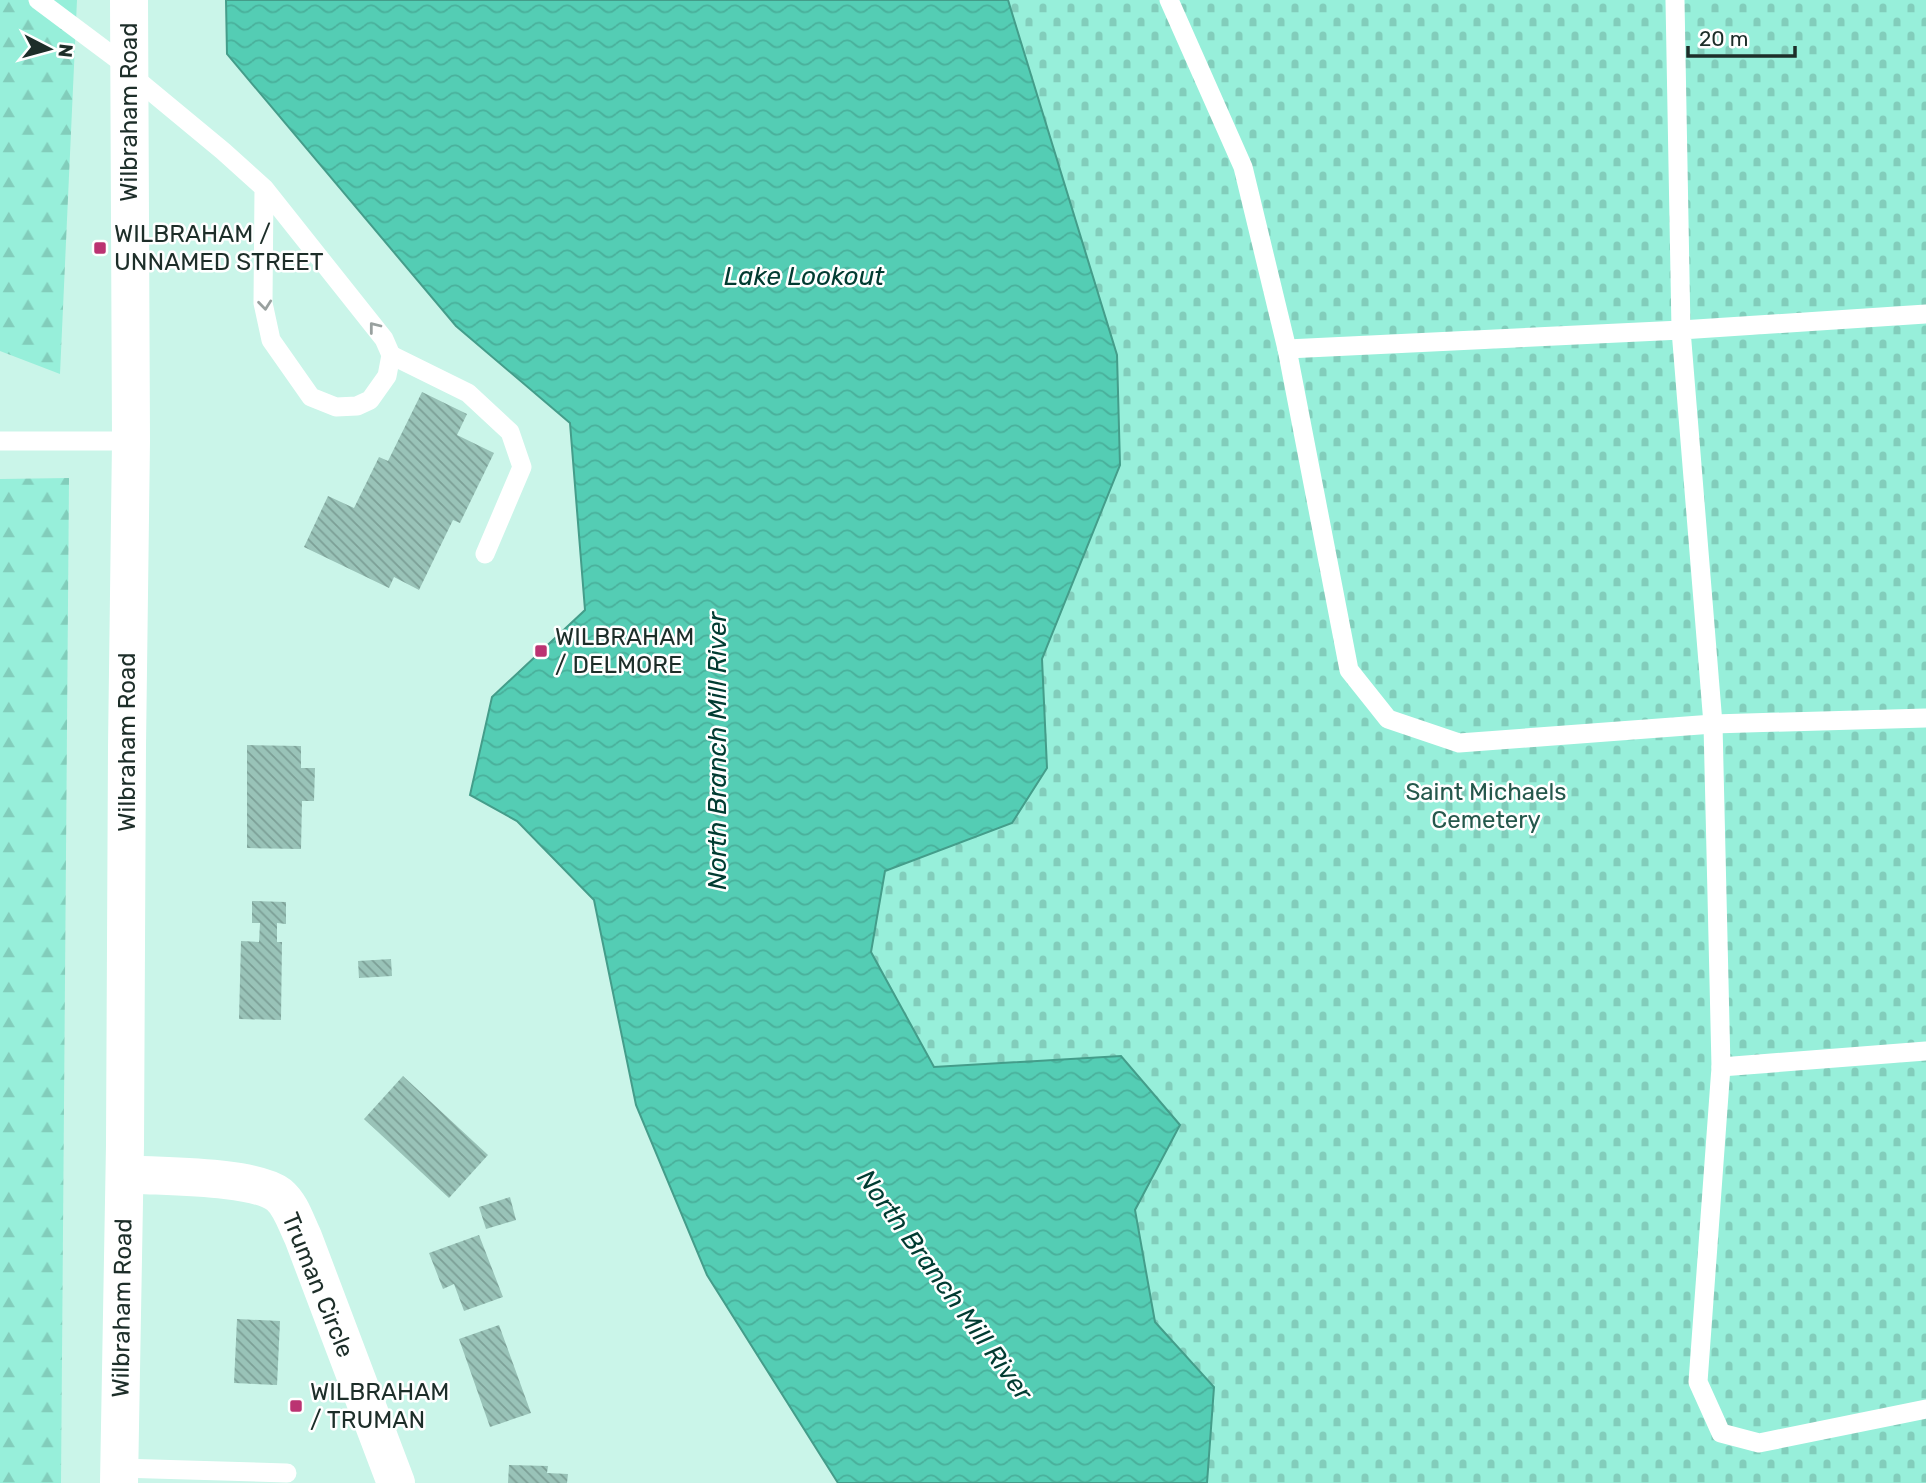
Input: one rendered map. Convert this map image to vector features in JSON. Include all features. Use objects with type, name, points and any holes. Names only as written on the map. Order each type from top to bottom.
[{"type":"main road","name":"Wilbraham Road","points":[[119,1476],[125,1174],[131,442],[129,0]]},
{"type":"main road","name":"Truman Circle","points":[[125,1174],[244,1183],[279,1195],[289,1207],[303,1237],[396,1483]]},
{"type":"lane","points":[[38,0],[129,71],[264,188],[384,339],[391,355],[387,376],[370,400],[357,406],[336,407],[311,397],[271,340],[263,303],[264,188]]},
{"type":"lane","points":[[1169,0],[1243,167],[1287,349],[1349,670],[1388,719],[1459,743],[1713,724],[1926,718]]},
{"type":"lane","points":[[1675,0],[1681,330],[1713,724],[1721,1067],[1698,1382],[1721,1433],[1759,1443],[1926,1409]]},
{"type":"lane","points":[[1287,349],[1681,330],[1926,314]]},
{"type":"lane","points":[[391,355],[468,393],[510,432],[522,467],[485,554]]},
{"type":"lane","points":[[0,440],[131,442]]},
{"type":"lane","points":[[1721,1067],[1926,1051]]},
{"type":"lane","points":[[119,1476],[287,1473]]},
{"type":"green space","points":[[0,0],[77,0],[60,374],[0,351]]},
{"type":"green space","name":"Saint Michaels Cemetery","points":[[1008,0],[1926,0],[1926,1483],[1207,1483],[1214,1387],[1155,1322],[1135,1210],[1180,1125],[1121,1056],[934,1067],[871,952],[885,871],[1012,823],[1047,768],[1042,659],[1120,465],[1117,355]]},
{"type":"green space","points":[[69,478],[61,1483],[0,1483],[0,479]]},
{"type":"water","name":"Lake Lookout","points":[[226,0],[1008,0],[1117,355],[1120,465],[1042,659],[1047,768],[1012,823],[885,871],[871,952],[934,1067],[1121,1056],[1180,1125],[1135,1210],[1155,1322],[1214,1387],[1207,1483],[838,1483],[707,1275],[636,1105],[594,900],[517,821],[470,795],[492,697],[585,610],[570,423],[456,326],[227,54]]},
{"type":"building","points":[[422,392],[467,414],[457,435],[494,453],[460,523],[453,520],[419,590],[394,577],[389,588],[304,547],[328,496],[354,508],[379,457],[388,461]]},
{"type":"building","points":[[247,745],[301,746],[301,768],[315,768],[314,801],[302,801],[301,849],[247,848]]},
{"type":"building","points":[[252,901],[286,902],[286,924],[277,923],[277,942],[282,942],[281,1020],[239,1019],[241,941],[259,942],[260,923],[252,923]]},
{"type":"building","points":[[391,959],[392,976],[359,978],[358,961]]},
{"type":"building","points":[[403,1076],[488,1155],[449,1198],[364,1119]]},
{"type":"building","points":[[510,1197],[516,1220],[486,1229],[479,1207]]},
{"type":"building","points":[[479,1235],[503,1297],[464,1311],[454,1284],[443,1289],[429,1253]]},
{"type":"building","points":[[237,1319],[280,1321],[277,1385],[234,1383]]},
{"type":"building","points":[[499,1325],[531,1413],[490,1427],[459,1339]]},
{"type":"building","points":[[509,1465],[548,1466],[547,1473],[568,1474],[567,1483],[508,1483]]},
{"type":"place","name":"WILBRAHAM / UNNAMED STREET","points":[[100,248]]},
{"type":"place","name":"WILBRAHAM / DELMORE","points":[[541,651]]},
{"type":"place","name":"WILBRAHAM / TRUMAN","points":[[296,1406]]},
{"type":"water label","name":"North Branch Mill River","points":[[717,751]]},
{"type":"water label","name":"North Branch Mill River","points":[[945,1285]]}]
